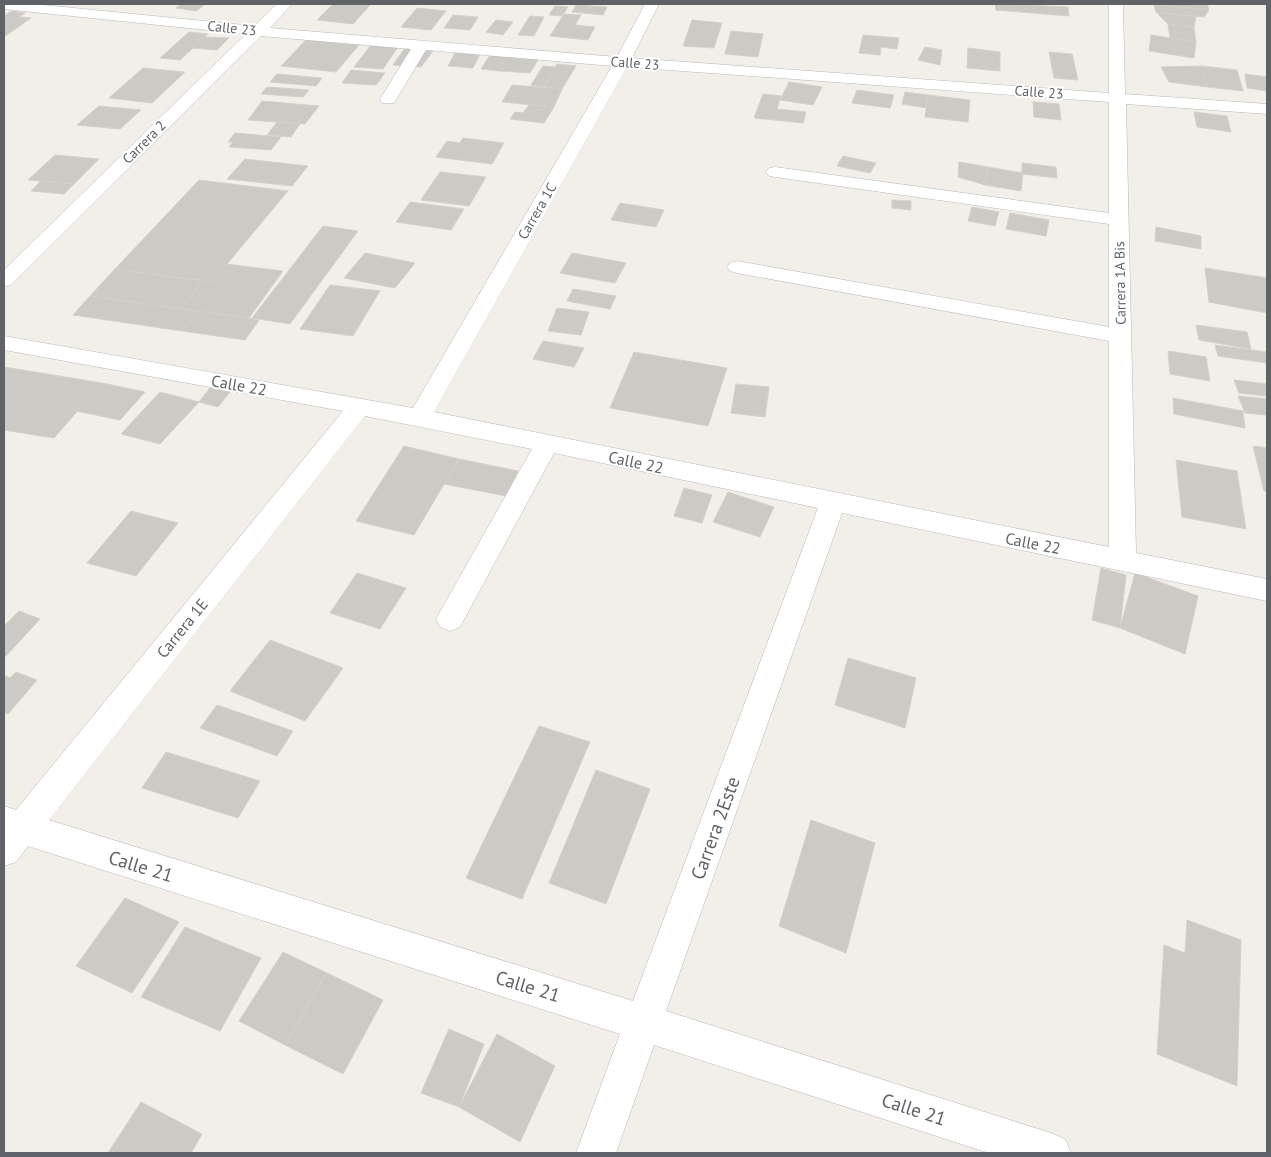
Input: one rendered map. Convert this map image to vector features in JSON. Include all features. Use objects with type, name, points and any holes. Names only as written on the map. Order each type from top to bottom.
[{"type":"street","name":"Carrera 2","points":[[4,281],[285,4]]},
{"type":"street","name":"Carrera 1C","points":[[419,417],[622,62],[652,4]]},
{"type":"street","name":"Carrera 1A Bis","points":[[1116,4],[1123,562]]},
{"type":"street","name":"Calle 23","points":[[4,5],[258,30],[622,62],[1267,109]]},
{"type":"street","points":[[388,99],[421,45]]},
{"type":"street","points":[[775,172],[1119,220]]},
{"type":"street","points":[[737,267],[1120,336]]},
{"type":"street","name":"Calle 22","points":[[4,343],[419,417],[833,503],[1267,590]]},
{"type":"street","name":"Carrera 1E","points":[[10,834],[360,406]]},
{"type":"street","points":[[450,619],[547,444]]},
{"type":"street","name":"Carrera 2Este","points":[[596,1153],[645,1023],[833,503]]},
{"type":"street","name":"Calle 21","points":[[10,834],[645,1023],[1050,1153]]},
{"type":"building","points":[[181,4],[205,4],[196,11],[176,8]]},
{"type":"building","points":[[333,4],[371,4],[353,24],[317,20]]},
{"type":"building","points":[[995,4],[1068,7],[1069,16],[996,10]]},
{"type":"building","points":[[1154,4],[1207,4],[1209,10]]},
{"type":"building","points":[[576,5],[607,7],[603,15],[572,12]]},
{"type":"building","points":[[1154,5],[1209,10],[1204,17],[1156,12]]},
{"type":"building","points":[[555,6],[568,7],[562,16],[549,15]]},
{"type":"building","points":[[417,8],[446,11],[431,30],[401,27]]},
{"type":"building","points":[[11,11],[25,13],[19,17],[31,18],[4,37],[4,16]]},
{"type":"building","points":[[1156,12],[1196,17],[1194,27],[1168,24]]},
{"type":"building","points":[[564,14],[581,15],[575,25],[595,27],[588,40],[550,36]]},
{"type":"building","points":[[453,15],[478,17],[470,30],[444,28]]},
{"type":"building","points":[[530,16],[544,17],[534,36],[518,35]]},
{"type":"building","points":[[496,20],[513,22],[503,35],[486,32]]},
{"type":"building","points":[[692,20],[722,23],[714,48],[683,46]]},
{"type":"building","points":[[1168,24],[1194,27],[1196,42],[1170,39]]},
{"type":"building","points":[[731,31],[763,34],[758,57],[725,54]]},
{"type":"building","points":[[189,32],[208,34],[180,60],[160,58]]},
{"type":"building","points":[[863,35],[899,38],[897,49],[881,47],[880,55],[859,53]]},
{"type":"building","points":[[1151,35],[1196,42],[1194,58],[1149,51]]},
{"type":"building","points":[[204,37],[229,38],[217,50],[193,48]]},
{"type":"building","points":[[306,40],[359,45],[336,72],[281,66]]},
{"type":"building","points":[[371,45],[398,47],[383,69],[354,67]]},
{"type":"building","points":[[925,47],[942,50],[940,65],[918,60]]},
{"type":"building","points":[[405,48],[433,51],[421,67],[393,65]]},
{"type":"building","points":[[968,48],[1000,52],[1000,71],[967,68]]},
{"type":"building","points":[[1049,52],[1072,54],[1078,80],[1054,78]]},
{"type":"building","points":[[455,53],[480,54],[473,68],[448,66]]},
{"type":"building","points":[[490,55],[506,57],[499,71],[481,69]]},
{"type":"building","points":[[506,57],[538,60],[530,73],[499,71]]},
{"type":"building","points":[[557,64],[576,66],[562,89],[544,87]]},
{"type":"building","points":[[543,66],[556,67],[544,87],[531,85]]},
{"type":"building","points":[[1202,66],[1237,70],[1243,91],[1207,87]]},
{"type":"building","points":[[1202,66],[1207,87],[1169,82],[1161,67]]},
{"type":"building","points":[[143,68],[185,72],[152,103],[109,98]]},
{"type":"building","points":[[351,70],[385,73],[376,85],[342,83]]},
{"type":"building","points":[[277,74],[322,78],[316,86],[270,82]]},
{"type":"building","points":[[1245,74],[1267,77],[1267,91],[1247,88]]},
{"type":"building","points":[[789,82],[822,87],[813,105],[780,100]]},
{"type":"building","points":[[512,85],[562,89],[554,107],[502,102]]},
{"type":"building","points":[[267,87],[309,90],[303,97],[261,94]]},
{"type":"building","points":[[857,90],[894,95],[890,108],[852,103]]},
{"type":"building","points":[[905,92],[928,95],[927,108],[902,104]]},
{"type":"building","points":[[763,94],[781,96],[777,109],[806,112],[803,123],[754,118]]},
{"type":"building","points":[[928,95],[970,100],[968,122],[925,117]]},
{"type":"building","points":[[262,101],[319,106],[305,124],[248,120]]},
{"type":"building","points":[[1033,102],[1059,104],[1061,120],[1034,117]]},
{"type":"building","points":[[529,105],[554,107],[544,123],[510,119],[515,112],[523,113]]},
{"type":"building","points":[[99,106],[141,110],[120,129],[77,125]]},
{"type":"building","points":[[1194,112],[1227,116],[1231,132],[1197,127]]},
{"type":"building","points":[[277,122],[300,124],[291,137],[267,135]]},
{"type":"building","points":[[235,133],[281,137],[271,150],[229,147],[233,142],[228,142]]},
{"type":"building","points":[[463,138],[504,143],[492,164],[436,157],[447,141],[460,143]]},
{"type":"building","points":[[55,155],[99,159],[74,184],[28,180]]},
{"type":"building","points":[[843,156],[876,163],[870,173],[837,166]]},
{"type":"building","points":[[245,159],[308,166],[292,186],[227,179]]},
{"type":"building","points":[[959,162],[988,167],[985,185],[958,177]]},
{"type":"building","points":[[1022,163],[1056,167],[1057,178],[1022,174]]},
{"type":"building","points":[[988,167],[1023,173],[1021,191],[985,185]]},
{"type":"building","points":[[440,172],[486,177],[469,206],[421,200]]},
{"type":"building","points":[[199,180],[288,191],[212,282],[115,269]]},
{"type":"building","points":[[41,181],[74,184],[64,194],[31,191]]},
{"type":"building","points":[[892,200],[911,201],[911,210],[892,208]]},
{"type":"building","points":[[410,202],[464,209],[451,230],[396,222]]},
{"type":"building","points":[[620,203],[664,210],[656,227],[611,220]]},
{"type":"building","points":[[972,207],[999,212],[995,226],[968,221]]},
{"type":"building","points":[[1010,213],[1049,220],[1046,236],[1006,229]]},
{"type":"building","points":[[323,226],[358,231],[290,324],[252,318]]},
{"type":"building","points":[[1156,227],[1201,236],[1201,249],[1155,241]]},
{"type":"building","points":[[365,253],[415,263],[395,288],[344,278]]},
{"type":"building","points":[[572,253],[626,263],[615,283],[560,273]]},
{"type":"building","points":[[227,264],[283,271],[249,318],[180,309],[203,281],[212,282]]},
{"type":"building","points":[[1205,268],[1267,278],[1267,313],[1209,302]]},
{"type":"building","points":[[115,269],[203,281],[180,309],[90,296]]},
{"type":"building","points":[[330,285],[380,291],[353,336],[300,329]]},
{"type":"building","points":[[573,289],[616,296],[610,309],[567,301]]},
{"type":"building","points":[[90,296],[197,311],[182,331],[73,315]]},
{"type":"building","points":[[557,308],[589,312],[581,335],[548,331]]},
{"type":"building","points":[[197,311],[259,320],[245,340],[182,331]]},
{"type":"building","points":[[1196,325],[1247,332],[1251,349],[1199,340]]},
{"type":"building","points":[[543,341],[584,348],[574,367],[533,359]]},
{"type":"building","points":[[1215,345],[1267,352],[1267,363],[1218,356]]},
{"type":"building","points":[[1168,351],[1206,357],[1210,381],[1170,374]]},
{"type":"building","points":[[634,352],[727,368],[708,426],[610,408]]},
{"type":"building","points":[[4,367],[102,383],[54,438],[4,430]]},
{"type":"building","points":[[1234,380],[1267,384],[1267,396],[1239,393]]},
{"type":"building","points":[[102,383],[145,392],[120,420],[76,411]]},
{"type":"building","points":[[736,384],[769,387],[765,417],[731,413]]},
{"type":"building","points":[[210,388],[230,392],[218,407],[199,402]]},
{"type":"building","points":[[160,392],[199,402],[160,444],[121,434]]},
{"type":"building","points":[[1238,396],[1267,399],[1267,415],[1245,413]]},
{"type":"building","points":[[1173,398],[1243,411],[1245,428],[1174,414]]},
{"type":"building","points":[[404,446],[459,459],[414,535],[356,521]]},
{"type":"building","points":[[1253,446],[1267,448],[1267,491],[1264,491]]},
{"type":"building","points":[[459,459],[518,471],[506,496],[444,484]]},
{"type":"building","points":[[1176,460],[1237,471],[1246,529],[1182,517]]},
{"type":"building","points":[[684,488],[712,495],[702,523],[674,516]]},
{"type":"building","points":[[728,492],[774,507],[760,537],[713,522]]},
{"type":"building","points":[[131,511],[178,523],[136,576],[87,563]]},
{"type":"building","points":[[1101,568],[1126,575],[1120,628],[1092,620]]},
{"type":"building","points":[[357,573],[406,588],[380,629],[330,613]]},
{"type":"building","points":[[1135,573],[1198,596],[1185,654],[1120,628]]},
{"type":"building","points":[[19,611],[40,619],[4,658],[4,626]]},
{"type":"building","points":[[270,640],[343,668],[305,721],[230,691]]},
{"type":"building","points":[[848,658],[916,678],[905,728],[835,705]]},
{"type":"building","points":[[16,672],[37,680],[8,714],[4,712],[4,675],[10,678]]},
{"type":"building","points":[[217,705],[293,731],[277,756],[200,728]]},
{"type":"building","points":[[539,726],[590,742],[522,899],[466,878]]},
{"type":"building","points":[[166,752],[260,781],[238,818],[142,788]]},
{"type":"building","points":[[596,770],[650,789],[606,904],[549,883]]},
{"type":"building","points":[[811,820],[875,843],[846,953],[779,926]]},
{"type":"building","points":[[125,898],[179,922],[132,993],[76,966]]},
{"type":"building","points":[[1187,920],[1241,940],[1237,1086],[1157,1054],[1164,945],[1185,953]]},
{"type":"building","points":[[185,927],[261,958],[220,1031],[141,997]]},
{"type":"building","points":[[283,952],[327,973],[285,1045],[239,1021]]},
{"type":"building","points":[[327,973],[383,1000],[343,1074],[285,1045]]},
{"type":"building","points":[[449,1029],[484,1044],[459,1107],[421,1093]]},
{"type":"building","points":[[497,1034],[555,1066],[520,1142],[459,1107]]},
{"type":"building","points":[[141,1102],[202,1134],[191,1153],[108,1153]]}]
